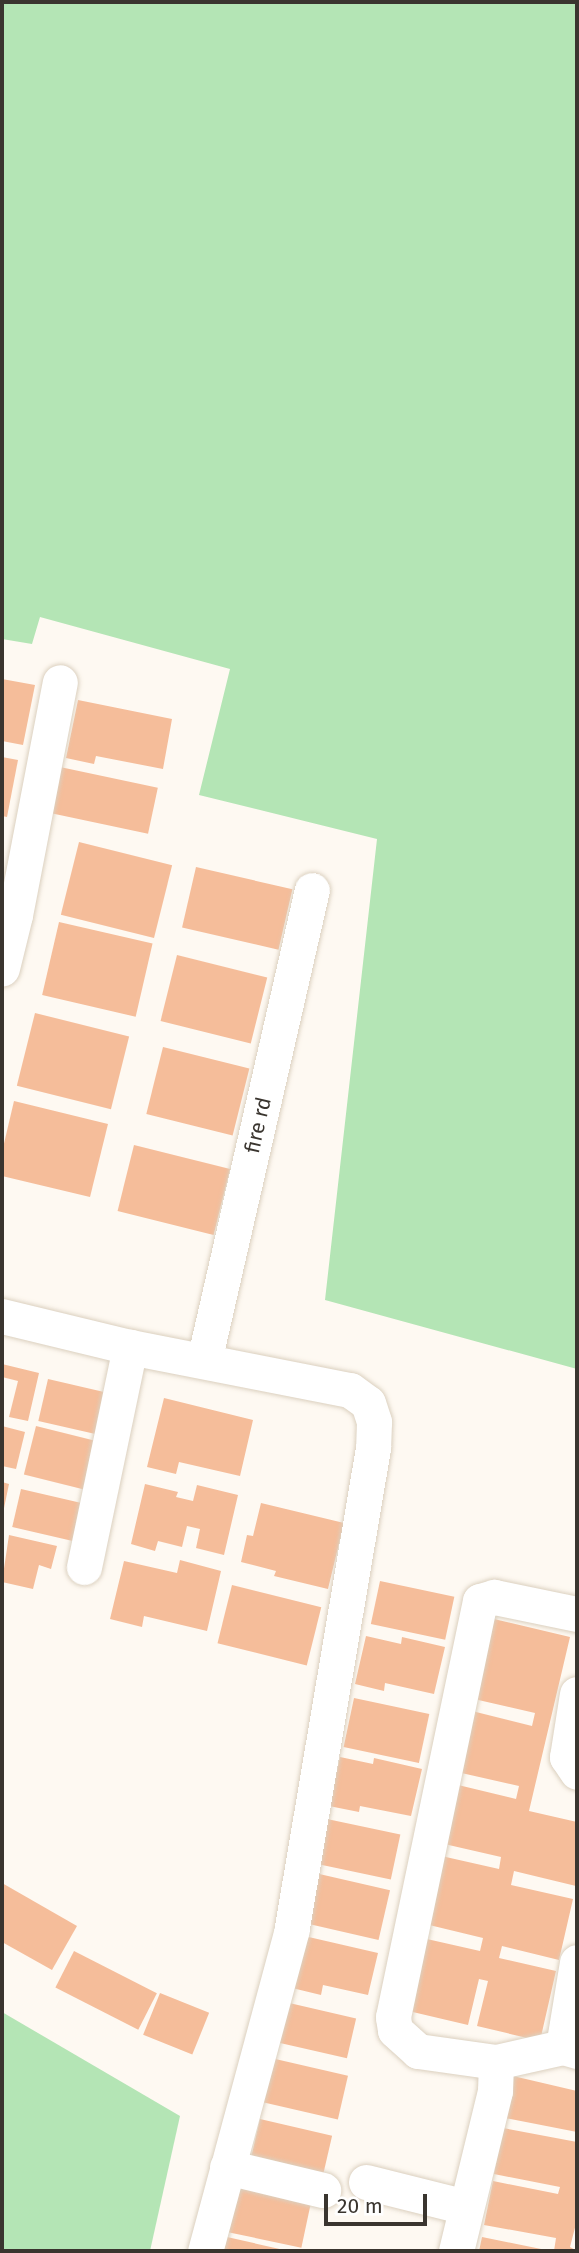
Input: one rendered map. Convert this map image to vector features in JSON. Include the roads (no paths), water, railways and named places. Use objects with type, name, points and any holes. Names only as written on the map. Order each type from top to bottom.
[{"type":"street","points":[[2,968],[8,914],[60,682]]},
{"type":"street","name":"fire rd","points":[[204,1361],[312,890]]},
{"type":"street","points":[[2,1316],[130,1347],[350,1390],[368,1403],[374,1422],[373,1448],[292,1929],[205,2251]]},
{"type":"street","points":[[84,1567],[130,1347]]},
{"type":"street","points":[[577,1615],[494,1597],[480,1601],[393,2017],[395,2030],[418,2052],[496,2062],[570,2049],[577,1962]]},
{"type":"street","points":[[577,1694],[567,1757],[577,1772]]},
{"type":"street","points":[[456,2251],[495,2091],[496,2062]]},
{"type":"street","points":[[227,2167],[323,2190]]},
{"type":"street","points":[[366,2182],[466,2207]]}]
